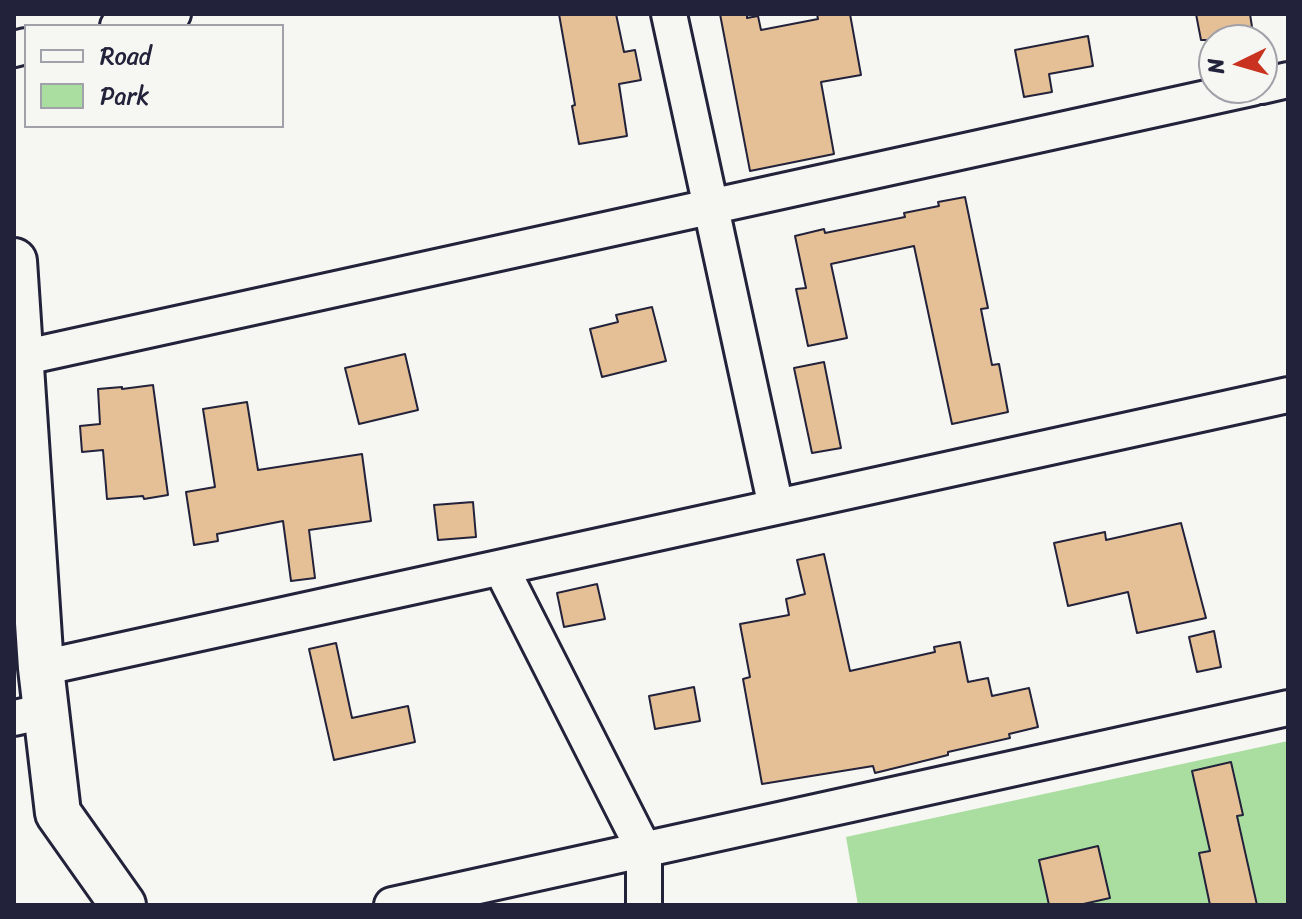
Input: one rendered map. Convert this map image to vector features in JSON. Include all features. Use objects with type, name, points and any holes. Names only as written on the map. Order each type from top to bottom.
[{"type":"main road","points":[[14,261],[41,668],[30,715],[58,813],[123,905]]},
{"type":"street","points":[[127,24],[173,14]]},
{"type":"street","points":[[669,14],[776,507]]},
{"type":"street","points":[[21,358],[1198,100]]},
{"type":"street","points":[[41,668],[1288,395]]},
{"type":"street","points":[[501,568],[644,850],[644,905]]},
{"type":"street","points":[[392,905],[1288,708]]},
{"type":"green space","points":[[1288,741],[1288,905],[858,905],[846,837]]},
{"type":"building","points":[[559,14],[616,14],[624,52],[635,50],[641,80],[619,84],[627,136],[579,144]]},
{"type":"building","points":[[720,14],[747,14],[747,18],[758,16],[761,30],[818,19],[817,14],[850,14],[861,75],[821,82],[834,154],[750,171]]},
{"type":"building","points":[[1196,14],[1250,14],[1252,24],[1198,24]]},
{"type":"building","points":[[1088,36],[1093,66],[1049,74],[1052,92],[1024,97],[1015,50]]},
{"type":"building","points":[[965,197],[988,308],[981,309],[992,365],[999,364],[1008,412],[952,424],[914,246],[831,264],[847,338],[808,346],[796,289],[806,288],[795,236],[905,217],[904,213]]},
{"type":"building","points":[[652,307],[666,361],[602,377],[590,329],[618,322],[616,315]]},
{"type":"building","points":[[405,354],[418,410],[359,424],[345,368]]},
{"type":"building","points":[[824,362],[841,448],[812,453],[794,368]]},
{"type":"building","points":[[153,385],[168,495],[144,499],[143,496],[107,499],[103,450],[82,452],[80,426],[100,424],[98,389]]},
{"type":"building","points":[[247,402],[258,470],[362,454],[371,521],[309,530],[315,578],[291,581],[283,521],[217,534],[218,541],[194,545],[186,492],[215,487],[203,409]]},
{"type":"building","points":[[473,502],[476,537],[438,540],[434,505]]},
{"type":"building","points":[[1181,523],[1206,618],[1137,633],[1128,592],[1068,606],[1054,543],[1105,532],[1106,540]]},
{"type":"building","points":[[824,554],[850,671],[935,652],[934,647],[960,642],[968,682],[988,678],[992,696],[1029,688],[1038,727],[1009,734],[1010,738],[875,773],[873,766],[762,784],[743,679],[750,677],[740,624],[789,615],[786,599],[805,594],[797,560]]},
{"type":"building","points":[[597,584],[605,619],[564,627],[557,593]]},
{"type":"building","points":[[1214,631],[1221,667],[1197,672],[1189,637]]},
{"type":"building","points":[[336,643],[352,718],[408,706],[415,742],[334,760],[309,649]]},
{"type":"building","points":[[694,687],[700,721],[655,729],[649,696]]},
{"type":"building","points":[[1231,762],[1243,815],[1237,816],[1257,905],[1210,905],[1199,853],[1210,851],[1192,771]]},
{"type":"building","points":[[1098,846],[1110,898],[1079,905],[1049,905],[1039,860]]}]
